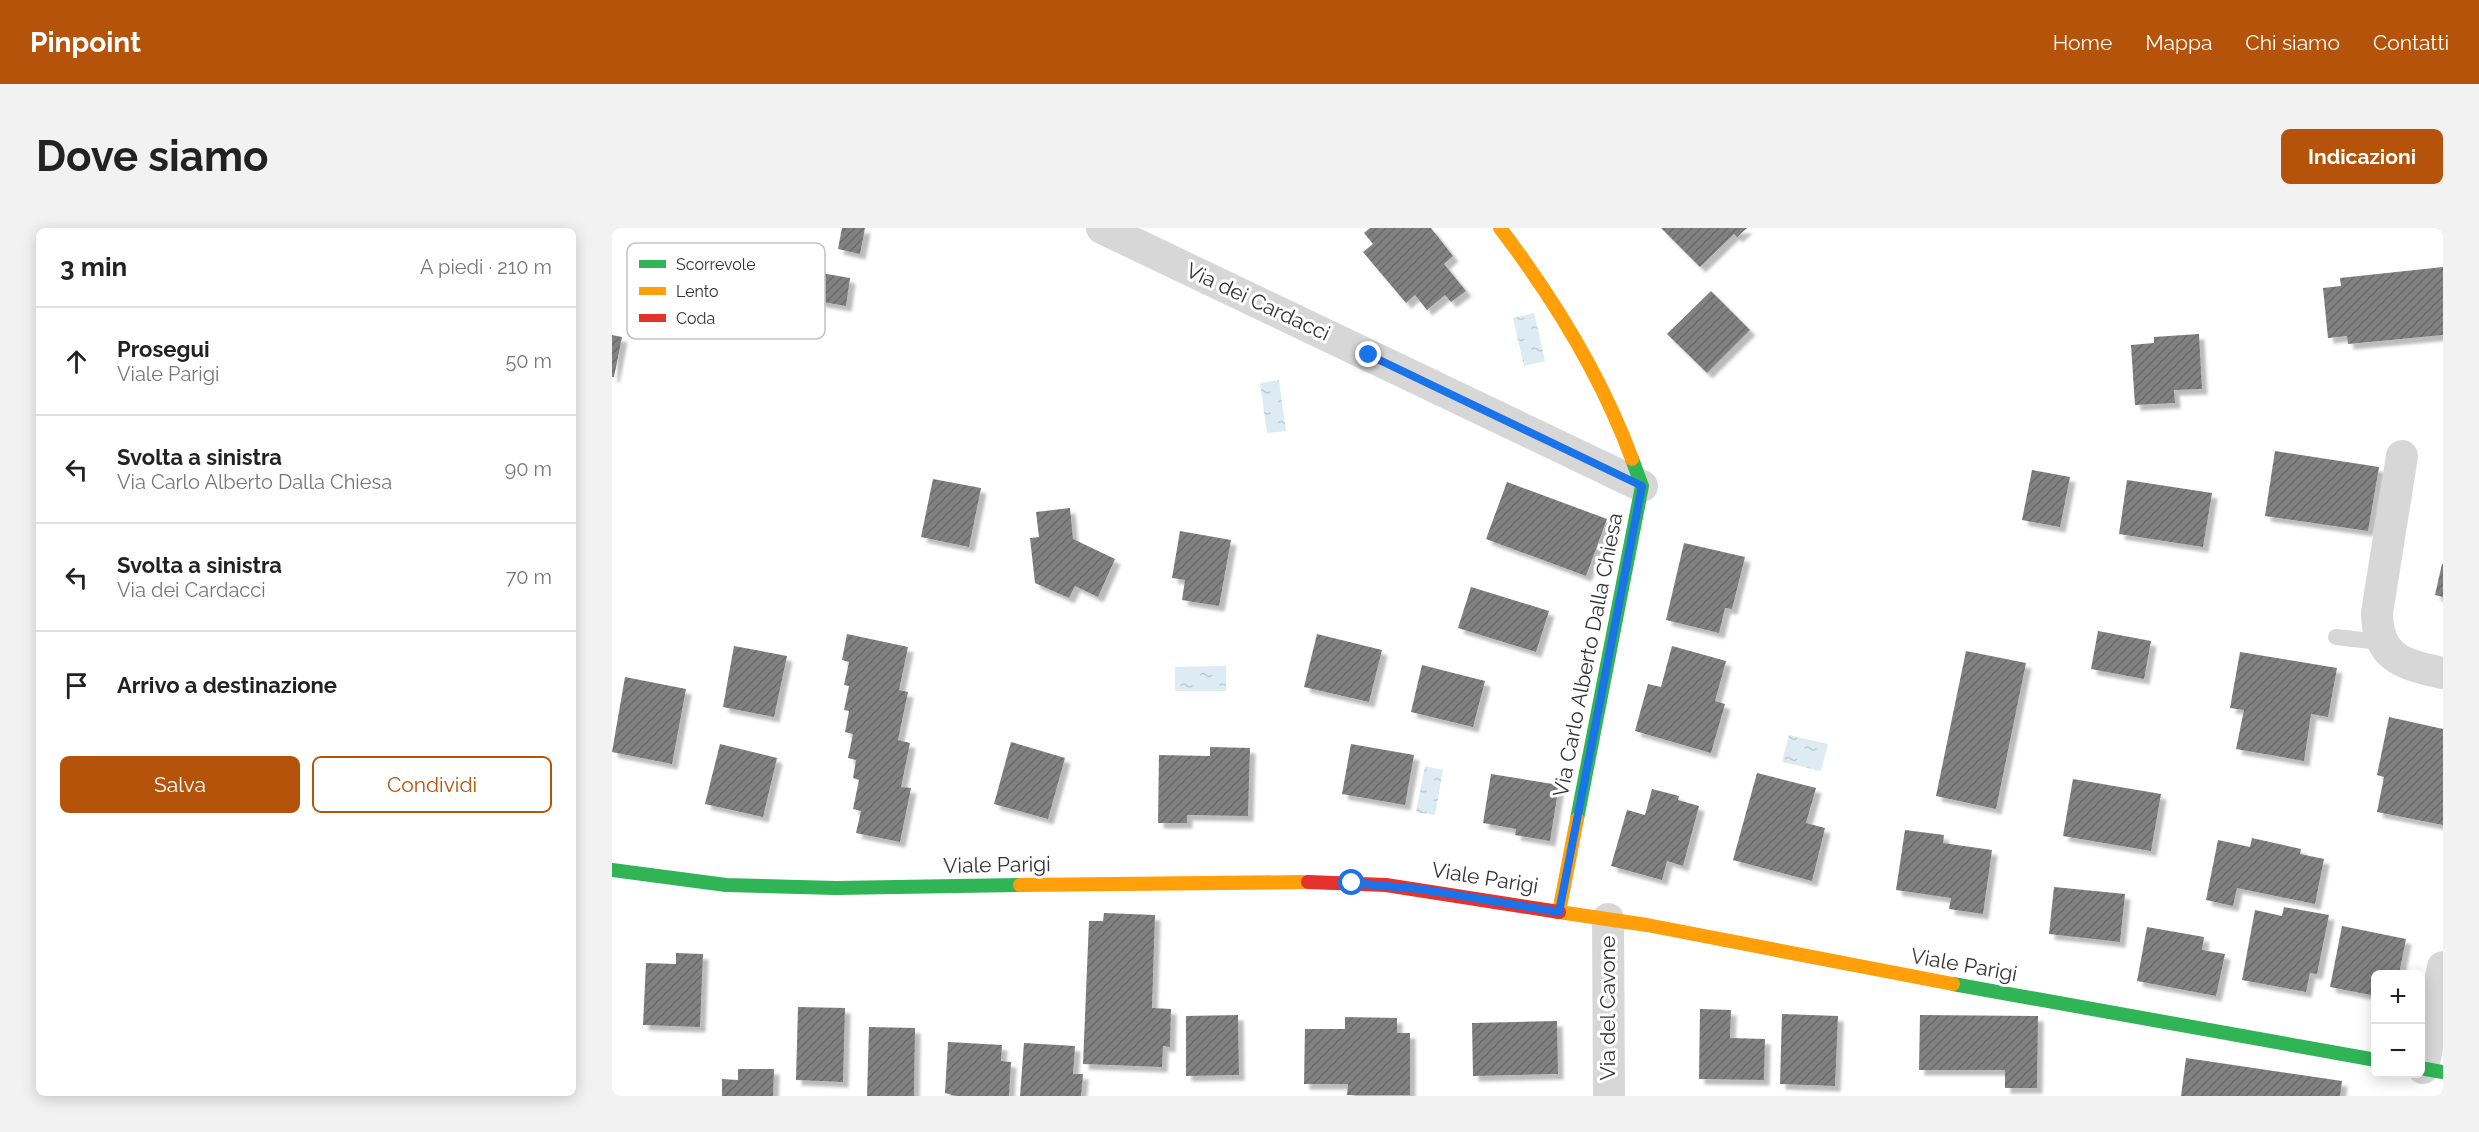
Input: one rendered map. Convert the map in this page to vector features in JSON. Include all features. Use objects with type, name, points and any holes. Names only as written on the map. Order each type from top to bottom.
[{"type":"street","name":"Via dei Cardacci","points":[[1102,228],[1642,486]]},
{"type":"street","points":[[1500,228],[1548,292],[1583,351],[1621,429],[1642,486]]},
{"type":"street","points":[[2402,456],[2377,613],[2380,642],[2396,657],[2443,673]]},
{"type":"street","name":"Via Carlo Alberto Dalla Chiesa","points":[[1559,912],[1642,486]]},
{"type":"street","name":"Viale Parigi","points":[[612,870],[726,885],[836,888],[1273,880],[1352,883],[1420,889],[1608,919],[1849,966],[2371,1059]]},
{"type":"street","name":"Via del Cavone","points":[[1608,919],[1609,1096]]},
{"type":"street","points":[[2429,1070],[2443,967]]},
{"type":"lane","points":[[2336,638],[2380,642]]},
{"type":"water","points":[[1534,313],[1545,361],[1524,366],[1513,318]]},
{"type":"water","points":[[1279,380],[1286,431],[1267,433],[1260,383]]},
{"type":"water","points":[[1226,666],[1226,691],[1175,691],[1175,667]]},
{"type":"water","points":[[1789,735],[1828,744],[1821,771],[1782,762]]},
{"type":"water","points":[[1425,766],[1443,770],[1435,815],[1416,812]]},
{"type":"building","points":[[842,228],[865,228],[860,254],[838,249]]},
{"type":"building","points":[[1370,228],[1431,228],[1453,256],[1444,264],[1466,291],[1451,302],[1445,295],[1427,310],[1415,295],[1406,303],[1363,252],[1373,244],[1364,233]]},
{"type":"building","points":[[1661,228],[1747,228],[1737,237],[1734,234],[1700,267]]},
{"type":"building","points":[[2443,267],[2443,335],[2348,344],[2347,336],[2328,338],[2323,288],[2341,286],[2340,278]]},
{"type":"building","points":[[825,274],[850,278],[846,306],[825,302]]},
{"type":"building","points":[[1711,291],[1750,330],[1707,373],[1667,334]]},
{"type":"building","points":[[2199,334],[2202,389],[2174,390],[2175,403],[2135,405],[2131,345],[2154,343],[2154,337]]},
{"type":"building","points":[[612,335],[622,337],[614,377],[612,377]]},
{"type":"building","points":[[2275,451],[2379,467],[2368,531],[2265,516]]},
{"type":"building","points":[[2032,470],[2070,477],[2060,527],[2022,520]]},
{"type":"building","points":[[933,479],[981,488],[969,547],[921,537]]},
{"type":"building","points":[[2127,480],[2212,493],[2203,547],[2119,534]]},
{"type":"building","points":[[1507,482],[1607,519],[1586,576],[1486,539]]},
{"type":"building","points":[[1070,508],[1073,539],[1115,559],[1098,597],[1075,586],[1069,598],[1035,583],[1030,538],[1039,537],[1036,512]]},
{"type":"building","points":[[1180,531],[1231,540],[1219,606],[1182,600],[1185,580],[1172,578]]},
{"type":"building","points":[[1684,543],[1745,557],[1732,609],[1725,608],[1719,633],[1666,620]]},
{"type":"building","points":[[2443,564],[2443,597],[2435,595]]},
{"type":"building","points":[[1471,587],[1549,611],[1536,652],[1458,628]]},
{"type":"building","points":[[2098,631],[2151,641],[2144,679],[2091,669]]},
{"type":"building","points":[[847,634],[908,647],[899,690],[908,692],[898,740],[910,743],[901,787],[911,788],[900,842],[856,833],[861,811],[853,809],[859,780],[853,778],[856,760],[848,758],[853,734],[845,732],[849,711],[844,710],[849,686],[844,685],[849,662],[842,660]]},
{"type":"building","points":[[1317,634],[1382,650],[1369,702],[1304,687]]},
{"type":"building","points":[[734,646],[787,656],[774,717],[723,707]]},
{"type":"building","points":[[1672,646],[1726,661],[1715,701],[1725,704],[1711,753],[1635,731],[1648,684],[1661,687]]},
{"type":"building","points":[[1966,651],[2026,663],[1996,809],[1936,796]]},
{"type":"building","points":[[2240,652],[2337,668],[2328,717],[2311,714],[2304,761],[2236,749],[2244,710],[2230,708]]},
{"type":"building","points":[[1422,665],[1485,681],[1473,727],[1411,712]]},
{"type":"building","points":[[625,677],[686,689],[672,764],[612,752]]},
{"type":"building","points":[[2389,717],[2443,729],[2443,825],[2377,812],[2384,777],[2377,775]]},
{"type":"building","points":[[1011,742],[1065,758],[1048,819],[994,804]]},
{"type":"building","points":[[720,744],[777,758],[763,817],[705,804]]},
{"type":"building","points":[[1351,744],[1414,755],[1405,805],[1342,794]]},
{"type":"building","points":[[1210,747],[1250,748],[1248,816],[1187,815],[1187,823],[1158,823],[1159,755],[1210,756]]},
{"type":"building","points":[[1757,773],[1816,788],[1806,823],[1825,828],[1812,881],[1733,860]]},
{"type":"building","points":[[1491,774],[1559,785],[1550,841],[1515,835],[1516,829],[1483,823]]},
{"type":"building","points":[[2073,779],[2161,794],[2151,851],[2063,836]]},
{"type":"building","points":[[1652,789],[1679,796],[1678,800],[1699,806],[1683,866],[1667,861],[1662,880],[1611,866],[1627,810],[1645,815]]},
{"type":"building","points":[[1905,830],[1944,835],[1943,843],[1992,850],[1983,914],[1949,909],[1951,898],[1896,890]]},
{"type":"building","points":[[2252,838],[2301,849],[2300,854],[2324,859],[2315,904],[2237,888],[2233,906],[2206,900],[2218,840],[2250,847]]},
{"type":"building","points":[[2054,887],[2125,894],[2120,942],[2049,934]]},
{"type":"building","points":[[2284,907],[2329,915],[2317,974],[2310,973],[2306,992],[2242,980],[2255,910],[2282,916]]},
{"type":"building","points":[[1104,913],[1155,915],[1152,1008],[1171,1009],[1170,1047],[1163,1046],[1162,1067],[1083,1064],[1089,921],[1103,921]]},
{"type":"building","points":[[2342,926],[2406,939],[2400,970],[2371,970],[2371,995],[2330,987]]},
{"type":"building","points":[[2147,927],[2204,937],[2202,950],[2225,954],[2216,996],[2137,981]]},
{"type":"building","points":[[676,953],[703,954],[700,1027],[643,1025],[646,963],[676,964]]},
{"type":"building","points":[[798,1007],[845,1008],[843,1082],[796,1080]]},
{"type":"building","points":[[1700,1009],[1731,1010],[1730,1038],[1765,1039],[1764,1080],[1699,1079]]},
{"type":"building","points":[[1782,1014],[1838,1016],[1835,1086],[1780,1084]]},
{"type":"building","points":[[1238,1015],[1239,1075],[1186,1076],[1186,1016]]},
{"type":"building","points":[[1920,1015],[2038,1016],[2037,1088],[2005,1088],[2005,1070],[1919,1070]]},
{"type":"building","points":[[1345,1017],[1397,1018],[1397,1033],[1410,1033],[1410,1095],[1347,1095],[1348,1084],[1304,1084],[1305,1029],[1345,1029]]},
{"type":"building","points":[[1557,1021],[1558,1074],[1473,1076],[1472,1023]]},
{"type":"building","points":[[869,1027],[915,1028],[914,1096],[867,1096]]},
{"type":"building","points":[[948,1042],[1002,1045],[1001,1061],[1011,1062],[1009,1096],[956,1096],[945,1093]]},
{"type":"building","points":[[1024,1043],[1075,1046],[1073,1074],[1083,1074],[1081,1096],[1020,1096]]},
{"type":"building","points":[[2186,1058],[2342,1081],[2340,1096],[2181,1096]]},
{"type":"building","points":[[738,1069],[774,1069],[773,1096],[722,1096],[722,1079],[738,1080]]},
{"type":"traffic: fast","points":[[1577,819],[1642,486],[1632,459]]},
{"type":"traffic: fast","points":[[612,870],[726,885],[836,888],[1020,885]]},
{"type":"traffic: fast","points":[[1953,984],[2371,1059]]},
{"type":"traffic: fast","points":[[2425,1069],[2443,1072]]},
{"type":"traffic: slow","points":[[1500,228],[1539,282],[1575,339],[1606,397],[1632,459]]},
{"type":"traffic: slow","points":[[1559,912],[1577,819]]},
{"type":"traffic: slow","points":[[1020,885],[1308,882]]},
{"type":"traffic: slow","points":[[1559,912],[1647,925],[1953,984]]},
{"type":"traffic: jam","points":[[1308,882],[1386,885],[1559,912]]},
{"type":"route","points":[[1352,883],[1420,889],[1559,912],[1642,486],[1369,355]]}]
